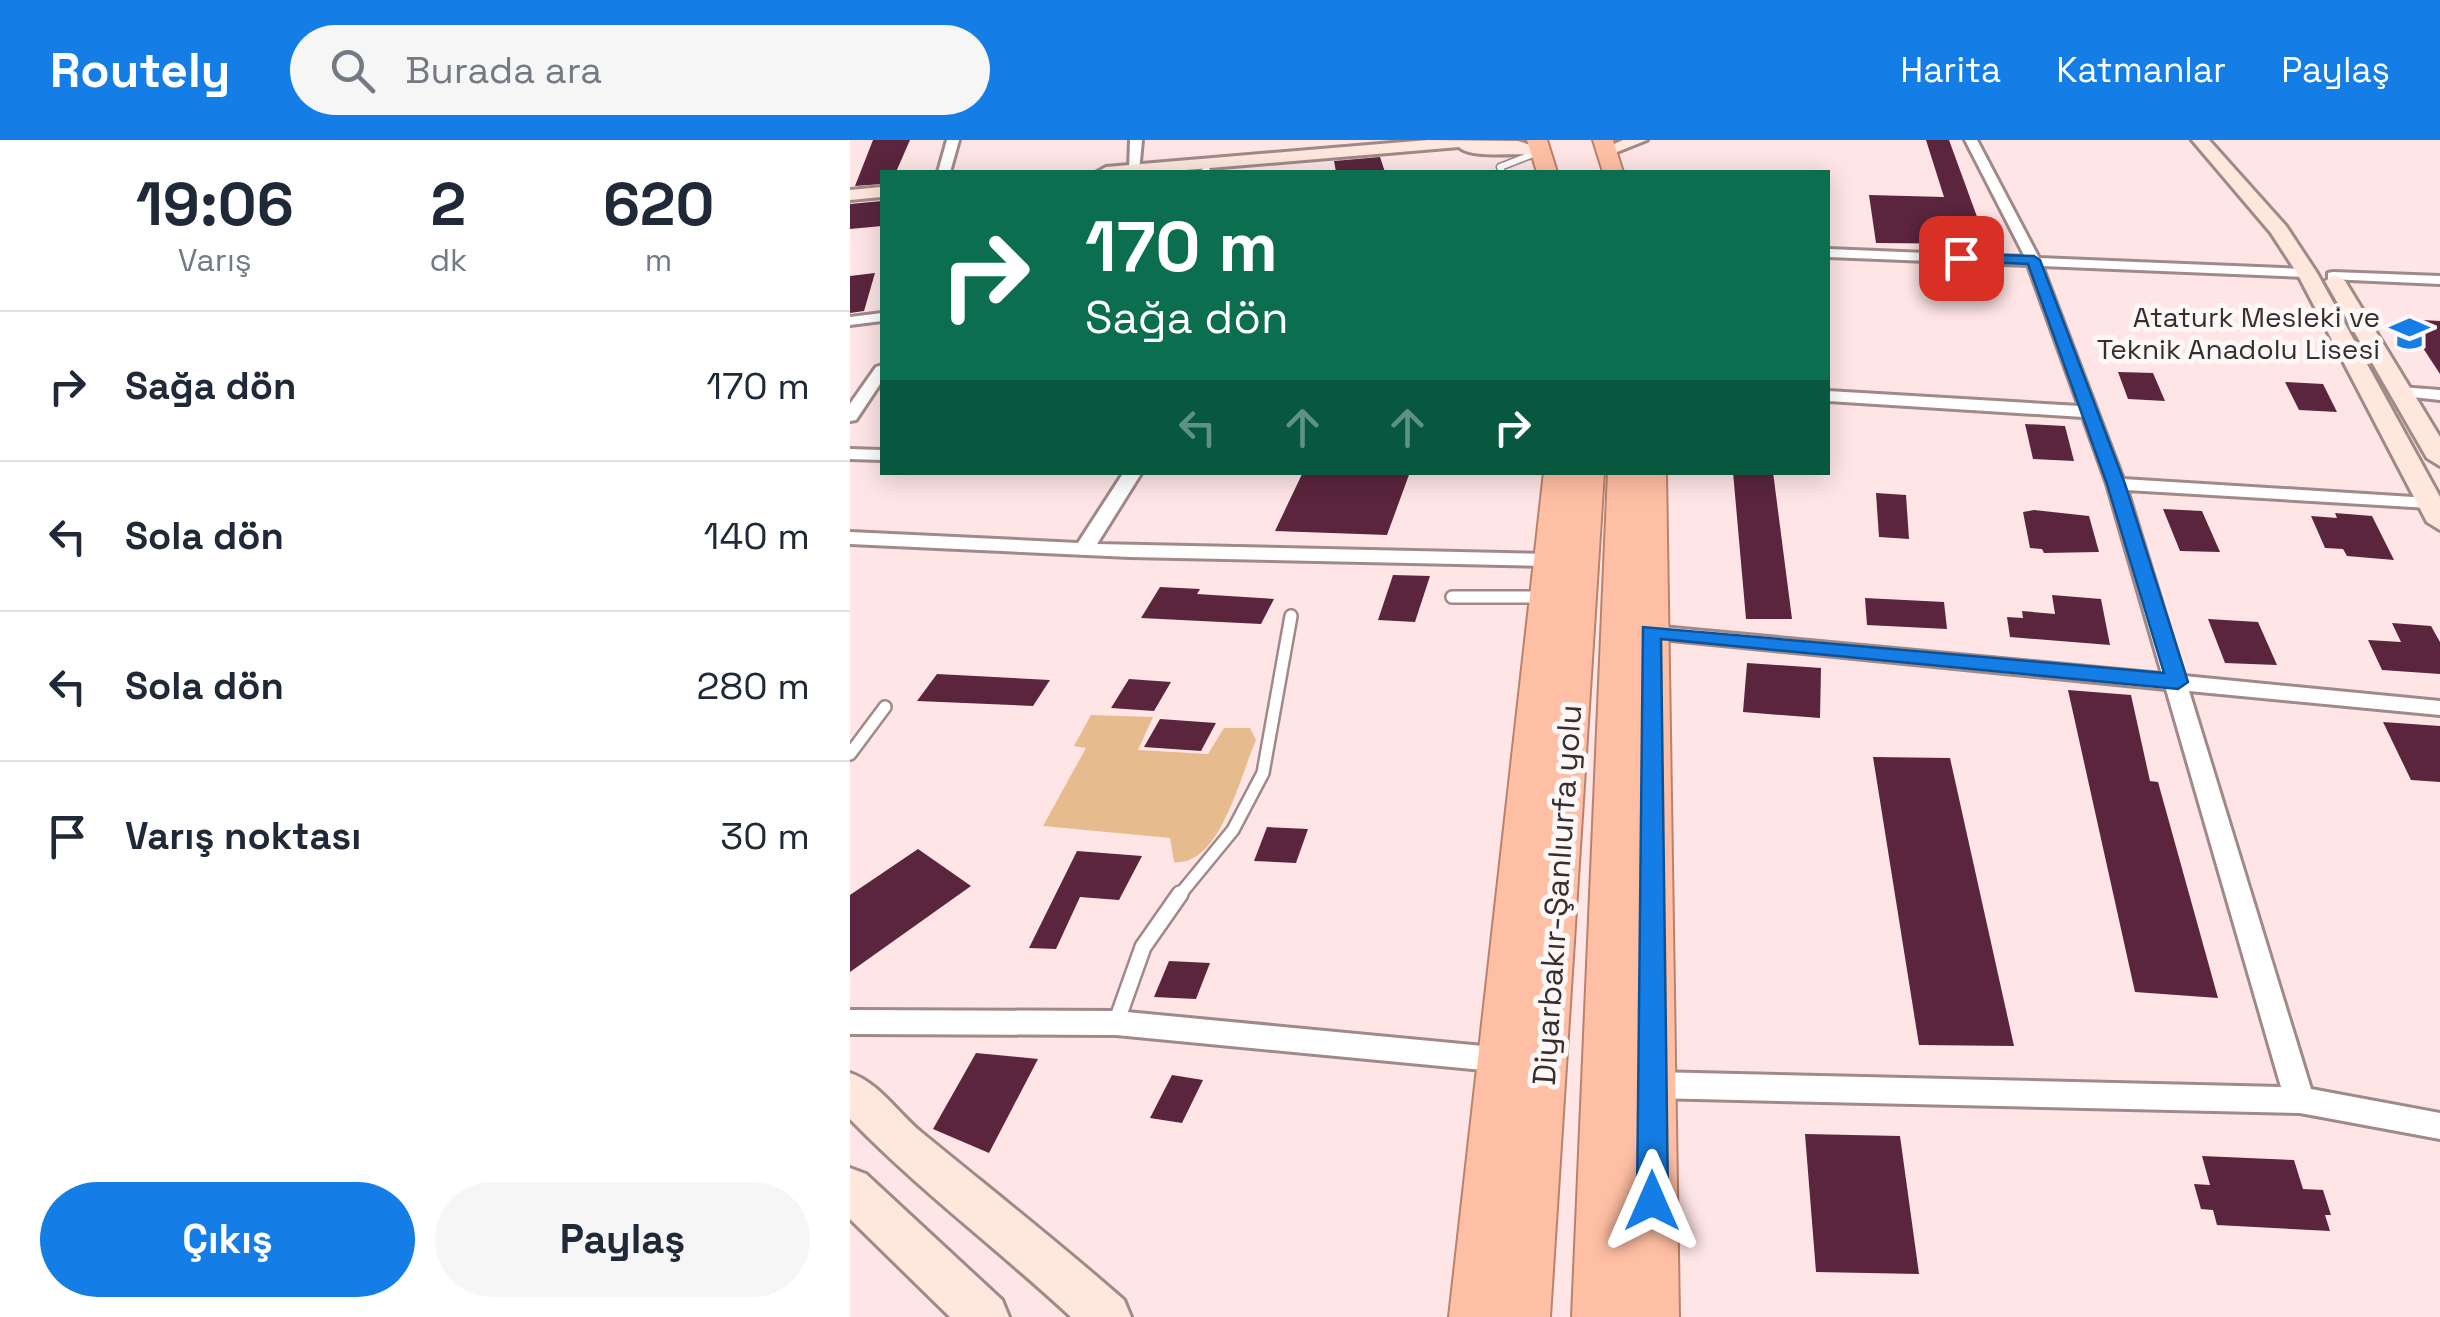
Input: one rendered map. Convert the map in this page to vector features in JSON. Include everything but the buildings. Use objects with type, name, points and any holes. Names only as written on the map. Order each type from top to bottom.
[{"type":"highway","points":[[1583,140],[1593,170]]},
{"type":"highway","points":[[1545,144],[1547,170]]},
{"type":"highway","points":[[1545,144],[1565,170]]},
{"type":"highway","points":[[1604,146],[1612,170]]},
{"type":"highway","points":[[1477,1317],[1559,475]]},
{"type":"highway","name":"Diyarbakır-Şanlıurfa yolu","points":[[1522,1317],[1589,475]]},
{"type":"highway","name":"Diyarbakır-Şanlıurfa yolu","points":[[1600,1317],[1623,475]]},
{"type":"highway","points":[[1651,475],[1652,1317]]},
{"type":"main road","points":[[1135,170],[1488,140]]},
{"type":"main road","points":[[1604,146],[1639,140]]},
{"type":"main road","points":[[2200,140],[2279,230],[2307,274],[2435,513]]},
{"type":"main road","points":[[2223,140],[2292,215],[2333,276],[2440,458]]},
{"type":"main road","points":[[1221,170],[1545,144]]},
{"type":"main road","points":[[850,199],[880,196]]},
{"type":"main road","points":[[850,1091],[902,1144],[1007,1228],[1107,1317]]},
{"type":"main road","points":[[850,1189],[985,1317]]},
{"type":"street","points":[[945,170],[953,140]]},
{"type":"street","points":[[1135,170],[1136,140]]},
{"type":"street","points":[[1971,140],[2034,260],[2116,484],[2300,1100]]},
{"type":"street","points":[[1830,253],[2307,274]]},
{"type":"street","points":[[2333,276],[2440,281]]},
{"type":"street","points":[[850,321],[880,317]]},
{"type":"street","points":[[850,416],[880,373]]},
{"type":"street","points":[[2400,392],[2440,395]]},
{"type":"street","points":[[1830,396],[2090,412]]},
{"type":"street","points":[[850,454],[880,455]]},
{"type":"street","points":[[1084,549],[1131,475]]},
{"type":"street","points":[[2116,484],[2435,513]]},
{"type":"street","points":[[850,538],[1551,578]]},
{"type":"street","points":[[1650,632],[2440,708]]},
{"type":"street","points":[[850,1022],[1116,1023],[1504,1060]]},
{"type":"street","points":[[1654,1085],[2300,1100],[2440,1126]]},
{"type":"lane","points":[[1501,170],[1545,144]]},
{"type":"lane","points":[[1452,598],[1551,578]]},
{"type":"lane","points":[[1116,1023],[1134,964],[1157,923],[1230,837],[1274,750],[1280,654],[1291,616]]},
{"type":"lane","points":[[850,754],[885,707]]},
{"type":"shaded area","points":[[1091,715],[1153,717],[1138,750],[1208,754],[1224,728],[1250,728],[1256,740],[1235,796],[1204,850],[1190,860],[1174,862],[1170,838],[1043,826],[1086,748],[1074,746]]},
{"type":"place","name":"Ataturk Mesleki ve Teknik Anadolu Lisesi","points":[[2410,333]]},
{"type":"route","points":[[1652,1201],[1650,632],[2178,682],[2116,484],[2034,260],[1961,258]]}]
